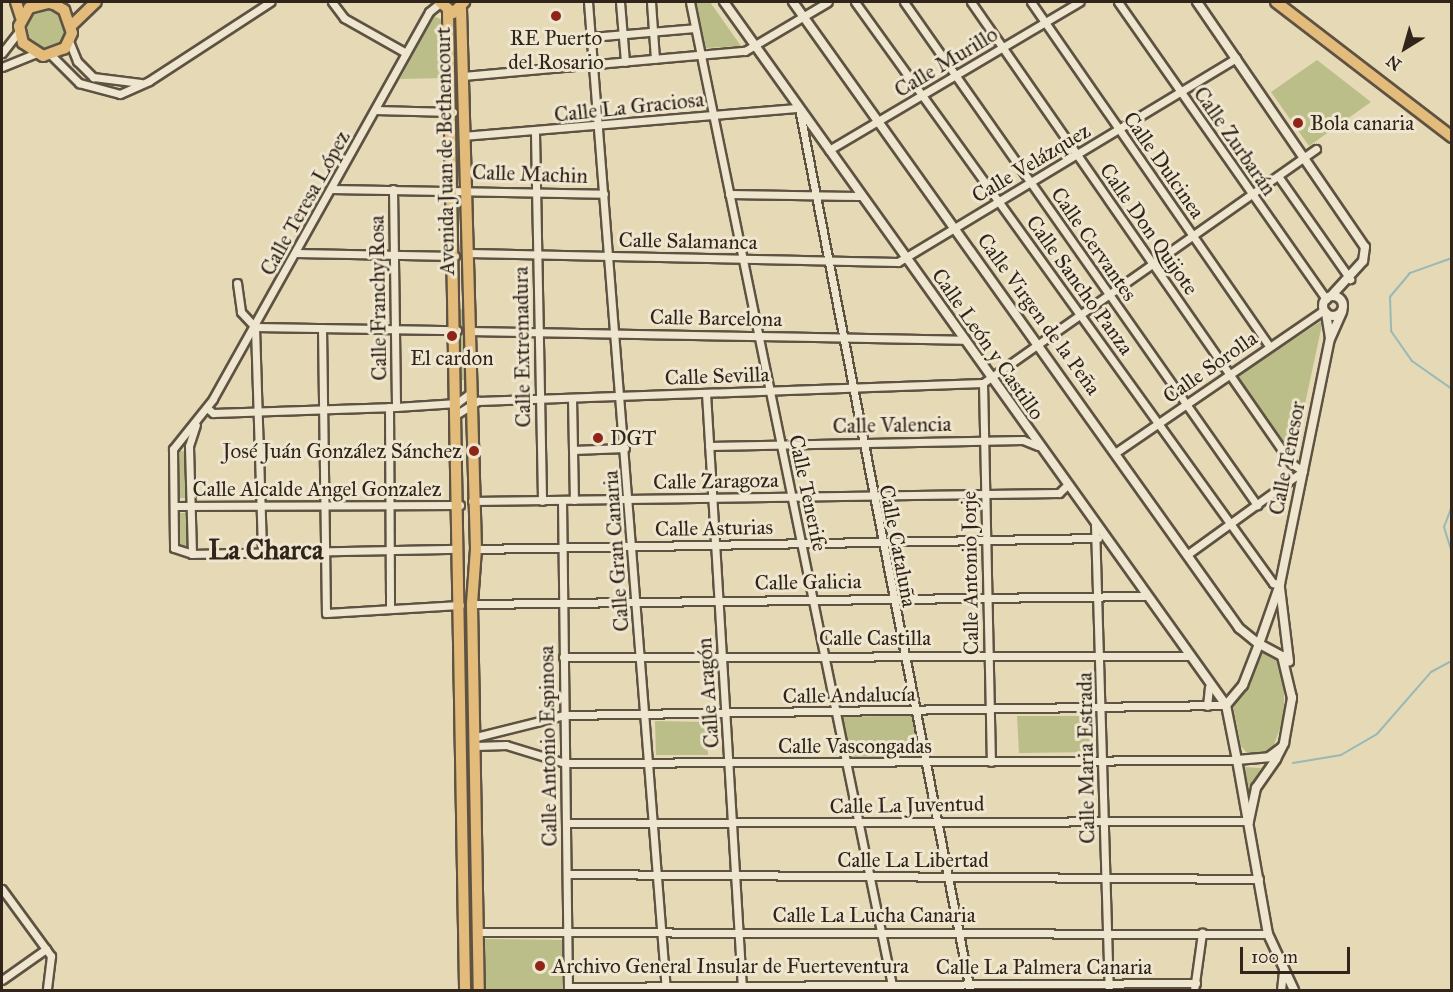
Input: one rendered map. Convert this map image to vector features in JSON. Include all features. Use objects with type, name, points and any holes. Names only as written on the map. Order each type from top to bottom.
[{"type":"main road","points":[[16,2],[21,17],[19,31],[24,43],[37,53],[51,55],[69,41],[72,25],[96,2]]},
{"type":"main road","points":[[21,17],[33,5],[53,2],[72,25]]},
{"type":"main road","points":[[440,2],[448,12],[463,5]]},
{"type":"main road","points":[[1276,2],[1308,24],[1452,137]]},
{"type":"main road","points":[[1284,2],[1308,24]]},
{"type":"main road","name":"Avenida Juan de Bethencourt","points":[[462,331],[468,298],[463,136],[463,5]]},
{"type":"main road","name":"Avenida Juan de Bethencourt","points":[[448,12],[453,112],[456,298],[462,331]]},
{"type":"main road","points":[[456,298],[468,298]]},
{"type":"main road","points":[[462,331],[469,399],[465,503],[458,550],[465,990]]},
{"type":"main road","points":[[462,331],[457,409],[465,503],[474,550],[472,604],[479,990]]},
{"type":"main road","points":[[458,550],[474,550]]},
{"type":"main road","points":[[458,550],[474,550]]},
{"type":"main road","points":[[462,742],[476,741]]},
{"type":"street","points":[[51,55],[92,88],[120,94],[149,81],[270,2]]},
{"type":"street","points":[[332,2],[344,18],[406,53]]},
{"type":"street","name":"Calle Teresa López","points":[[198,419],[189,447],[192,554],[174,548],[173,449],[207,408],[255,327],[406,53],[440,2]]},
{"type":"street","name":"Calle Gran Canaria","points":[[588,2],[626,448],[635,601],[666,988]]},
{"type":"street","points":[[620,2],[625,62]]},
{"type":"street","points":[[651,2],[655,59]]},
{"type":"street","name":"Calle Tenerife","points":[[690,2],[824,655],[861,822],[893,987]]},
{"type":"street","name":"Calle León y Castillo","points":[[724,2],[963,339],[986,379],[1038,446],[1209,687],[1226,705]]},
{"type":"street","name":"Calle Virgen de la Peña","points":[[793,2],[1244,633],[1282,656],[1292,692]]},
{"type":"street","points":[[463,76],[701,55],[756,47],[828,2]]},
{"type":"street","name":"Calle Sancho Panza","points":[[855,2],[1273,583],[1280,584]]},
{"type":"street","name":"Calle Cervantes","points":[[904,2],[1257,505]]},
{"type":"street","name":"Calle Don Quijote","points":[[972,2],[1291,463],[1303,471]]},
{"type":"street","name":"Calle Dulcinea","points":[[1031,2],[1269,346]]},
{"type":"street","name":"Calle Murillo","points":[[829,150],[1079,2]]},
{"type":"street","name":"Calle Zurbarán","points":[[1118,2],[1252,194],[1328,298]]},
{"type":"street","points":[[1197,2],[1365,247],[1365,257],[1350,280],[1328,298],[1343,309]]},
{"type":"street","points":[[591,37],[695,28]]},
{"type":"street","points":[[2,53],[19,31]]},
{"type":"street","points":[[69,41],[76,61],[93,77],[118,84],[149,81]]},
{"type":"street","points":[[2,67],[37,53]]},
{"type":"street","name":"Calle Velázquez","points":[[906,259],[1236,58]]},
{"type":"street","name":"Calle La Graciosa","points":[[463,136],[599,128],[799,108]]},
{"type":"street","name":"Calle Cataluña","points":[[799,108],[812,195],[913,710],[938,821],[969,987]]},
{"type":"street","points":[[375,110],[453,112]]},
{"type":"street","name":"Calle Extremadura","points":[[535,133],[541,332],[539,399],[542,501]]},
{"type":"street","points":[[986,379],[1110,295],[1316,149]]},
{"type":"street","points":[[1278,176],[1350,280]]},
{"type":"street","name":"Calle Machin","points":[[331,189],[466,188],[604,194]]},
{"type":"street","name":"Calle Franchy Rosa","points":[[390,609],[395,329],[393,189]]},
{"type":"street","points":[[729,194],[861,196]]},
{"type":"street","points":[[296,253],[455,256]]},
{"type":"street","name":"Calle Salamanca","points":[[468,253],[825,261],[906,259]]},
{"type":"street","name":"Calle Tenesor","points":[[1226,705],[1243,685],[1280,584],[1330,339],[1343,309],[1350,280]]},
{"type":"street","points":[[237,283],[241,312],[255,327],[262,553]]},
{"type":"street","name":"Calle Tenesor","points":[[1328,298],[1325,312],[1330,339]]},
{"type":"street","points":[[1325,312],[1343,309]]},
{"type":"street","name":"Calle Sorolla","points":[[1115,453],[1269,346],[1325,312]]},
{"type":"street","name":"Calle Barcelona","points":[[255,327],[963,339]]},
{"type":"street","points":[[322,328],[326,613],[460,605]]},
{"type":"street","name":"Calle Sevilla","points":[[469,399],[539,399],[850,388],[986,379]]},
{"type":"street","name":"Calle Antonio Jorje","points":[[986,379],[984,441],[991,762]]},
{"type":"street","name":"Calle Aragón","points":[[706,393],[742,988]]},
{"type":"street","points":[[572,398],[574,500]]},
{"type":"street","points":[[207,408],[257,412],[324,408],[457,409],[469,399]]},
{"type":"street","name":"Calle Valencia","points":[[709,446],[861,440],[1023,440],[1038,446]]},
{"type":"street","points":[[573,450],[626,448]]},
{"type":"street","points":[[1188,554],[1303,471]]},
{"type":"street","name":"Calle Zaragoza","points":[[465,503],[1059,493],[1066,486]]},
{"type":"street","name":"Calle Antonio Espinosa","points":[[562,500],[568,989]]},
{"type":"street","name":"Calle Alcalde Angel Gonzalez","points":[[174,506],[391,506],[465,503]]},
{"type":"street","name":"Calle Maria Estrada","points":[[1095,525],[1098,538],[1100,707],[1109,987]]},
{"type":"street","name":"Calle Asturias","points":[[474,550],[1098,538]]},
{"type":"street","points":[[192,554],[458,550]]},
{"type":"street","name":"Calle Tenesor","points":[[1280,584],[1292,692]]},
{"type":"street","name":"Calle Galicia","points":[[472,604],[1099,594],[1144,596]]},
{"type":"street","points":[[1244,633],[1258,634],[1272,606]]},
{"type":"street","name":"Calle Castilla","points":[[563,657],[639,654],[1187,656]]},
{"type":"street","points":[[1207,706],[1209,687]]},
{"type":"street","points":[[1249,821],[1256,788],[1281,748],[1292,692]]},
{"type":"street","points":[[1226,705],[1238,759],[1268,934],[1294,990]]},
{"type":"street","name":"Calle Andalucía","points":[[476,741],[564,715],[1226,705]]},
{"type":"street","name":"Calle Vascongadas","points":[[476,741],[506,745],[565,763],[925,763],[1238,759]]},
{"type":"street","points":[[1238,759],[1269,758],[1281,748]]},
{"type":"street","name":"Calle La Juventud","points":[[566,823],[1249,821]]},
{"type":"street","name":"Calle La Libertad","points":[[567,874],[1259,879]]},
{"type":"street","points":[[3,894],[51,956],[47,990]]},
{"type":"street","name":"Calle La Lucha Canaria","points":[[479,932],[662,930],[1268,934]]},
{"type":"street","points":[[1195,987],[1202,933]]},
{"type":"street","points":[[2,980],[46,949]]},
{"type":"street","points":[[1281,990],[1283,970]]},
{"type":"street","name":"Calle La Palmera Canaria","points":[[568,989],[1195,987]]},
{"type":"green space","points":[[696,2],[710,2],[741,46],[706,48]]},
{"type":"green space","points":[[45,9],[53,10],[59,15],[64,21],[64,37],[59,43],[53,48],[45,49],[37,48],[31,43],[26,37],[25,29],[26,21],[31,15],[37,10]]},
{"type":"green space","points":[[434,16],[444,21],[444,78],[400,79]]},
{"type":"green space","points":[[1317,60],[1371,102],[1309,146],[1271,92]]},
{"type":"green space","points":[[460,309],[466,309],[467,380],[460,380]]},
{"type":"green space","points":[[1323,320],[1294,455],[1236,377]]},
{"type":"green space","points":[[177,451],[186,451],[186,498],[178,498]]},
{"type":"green space","points":[[179,513],[187,513],[188,547],[179,547]]},
{"type":"green space","points":[[1266,651],[1278,657],[1284,671],[1284,718],[1272,750],[1248,754],[1241,746],[1233,706],[1246,689],[1257,656]]},
{"type":"green space","points":[[922,715],[928,757],[850,757],[842,717]]},
{"type":"green space","points":[[1017,716],[1093,716],[1094,752],[1019,753]]},
{"type":"green space","points":[[655,721],[705,722],[708,755],[656,755]]},
{"type":"green space","points":[[1243,767],[1261,768],[1248,791],[1246,785]]},
{"type":"green space","points":[[484,939],[562,940],[562,990],[484,990]]},
{"type":"waterway","points":[[1452,258],[1410,273],[1390,297],[1391,331],[1412,361],[1452,389]]},
{"type":"waterway","points":[[1452,506],[1444,527],[1452,554]]},
{"type":"waterway","points":[[1293,763],[1341,755],[1377,734],[1431,672],[1452,661]]},
{"type":"place","name":"RE Puerto del Rosario","points":[[556,16]]},
{"type":"place","name":"Bola canaria","points":[[1298,123]]},
{"type":"place","name":"El cardon","points":[[452,336]]},
{"type":"place","name":"DGT","points":[[598,438]]},
{"type":"place","name":"José Juán González Sánchez","points":[[474,451]]},
{"type":"place","name":"Archivo General Insular de Fuerteventura","points":[[540,966]]},
{"type":"district","name":"La Charca","points":[[266,550]]}]
